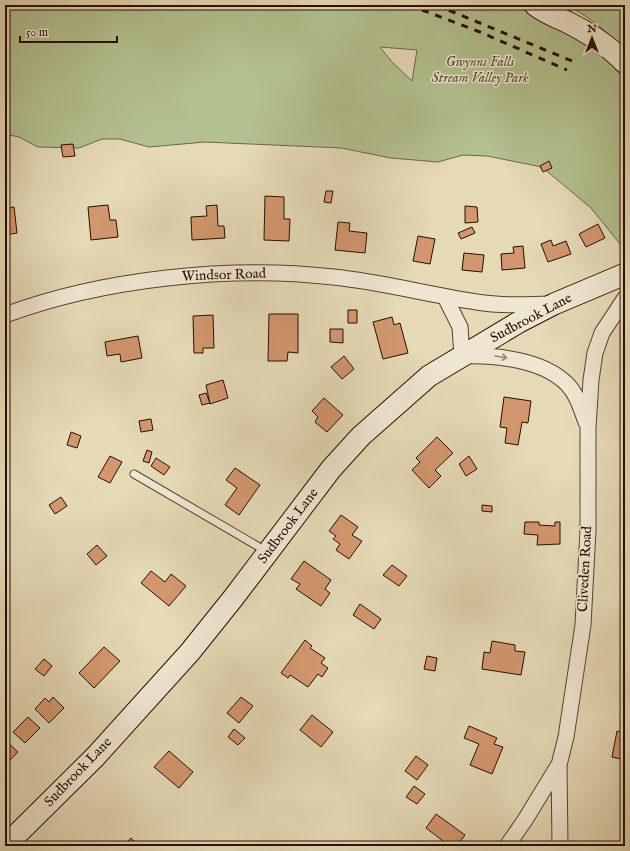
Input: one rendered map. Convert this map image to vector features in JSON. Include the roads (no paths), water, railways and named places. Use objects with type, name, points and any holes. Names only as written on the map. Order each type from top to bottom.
[{"type":"street","points":[[535,5],[546,13],[586,32],[603,43],[625,63]]},
{"type":"street","name":"Windsor Road","points":[[5,315],[21,309],[118,285],[169,278],[263,273],[331,276],[486,303],[554,304]]},
{"type":"street","name":"Sudbrook Lane","points":[[5,846],[95,757],[190,652],[331,469],[360,436],[429,376],[554,304],[625,274]]},
{"type":"street","points":[[445,297],[460,327],[462,356],[500,357],[538,367],[554,374],[567,384],[577,398],[588,428]]},
{"type":"street","name":"Cliveden Road","points":[[560,846],[558,765],[566,737],[582,625],[588,530],[588,428],[591,380],[596,353],[602,333],[625,298]]},
{"type":"street","points":[[507,846],[525,820],[558,765]]},
{"type":"lane","points":[[134,474],[268,552]]},
{"type":"railway","points":[[409,5],[480,32],[567,70]]},
{"type":"railway","points":[[436,5],[572,61]]},
{"type":"park label","name":"Gwynns Falls Stream Valley Park","points":[[480,70]]}]
